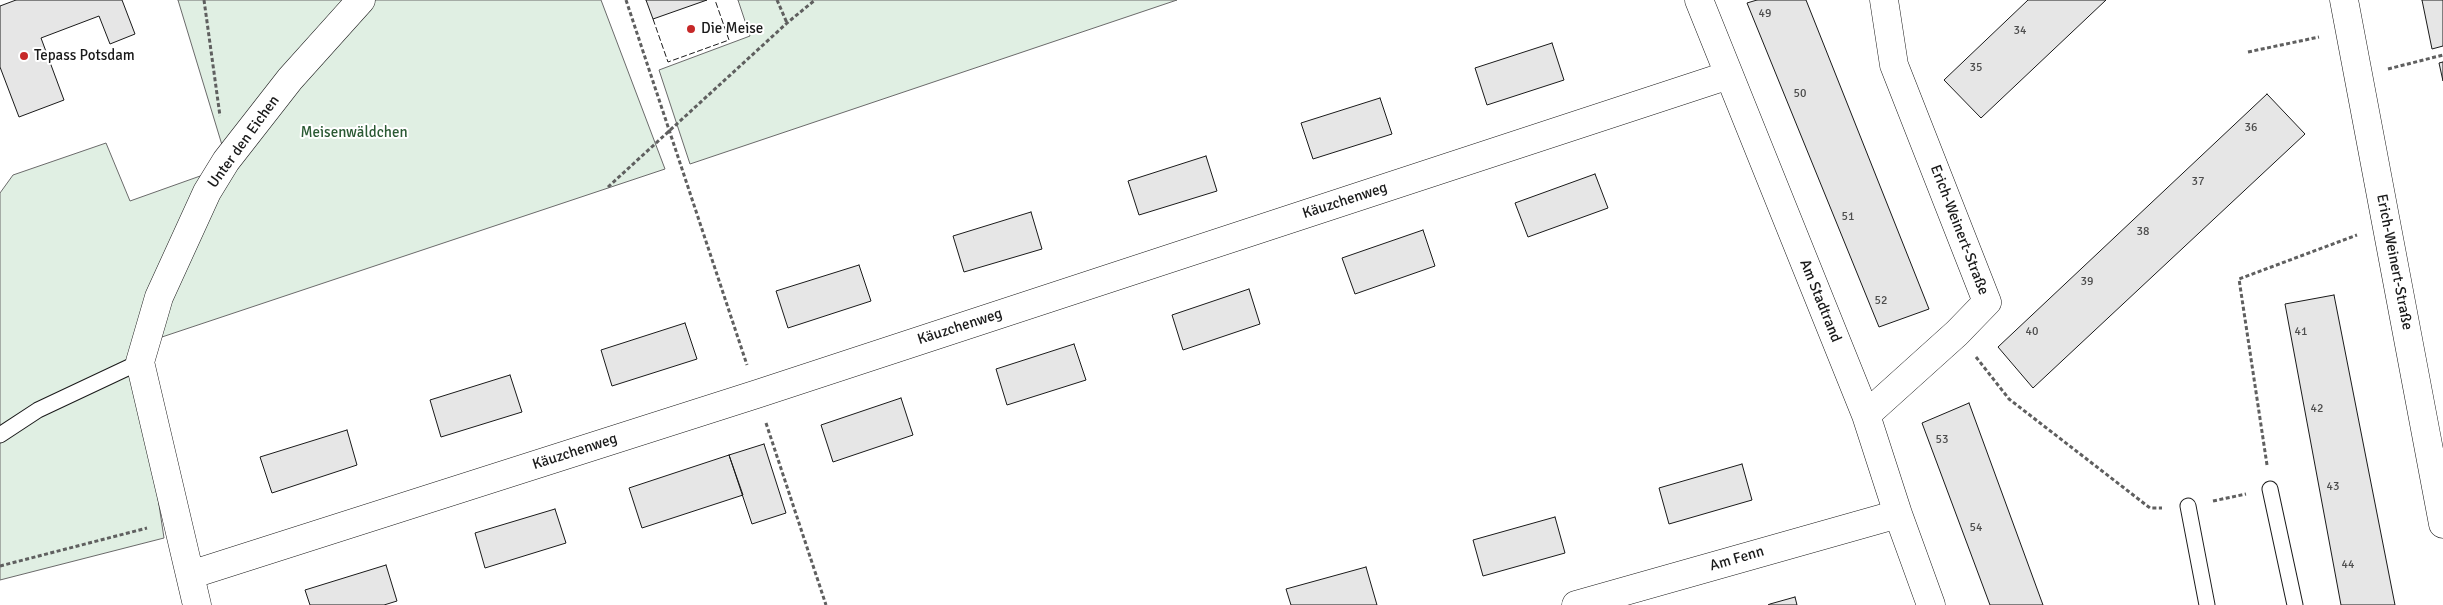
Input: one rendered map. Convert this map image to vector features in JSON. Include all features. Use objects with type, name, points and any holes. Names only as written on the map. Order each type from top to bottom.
[{"type":"street","name":"Unter den Eichen","points":[[197,605],[140,362],[159,296],[207,192],[226,161],[290,79],[361,0]]},
{"type":"street","name":"Am Stadtrand","points":[[1699,0],[1866,415],[1898,514],[1931,605]]},
{"type":"street","name":"Erich-Weinert-Straße","points":[[1866,415],[1957,333],[1987,302],[1894,65],[1884,0]]},
{"type":"street","name":"Erich-Weinert-Straße","points":[[2344,0],[2440,487],[2443,524]]},
{"type":"street","name":"Käuzchenweg","points":[[190,575],[756,394],[1729,75]]},
{"type":"street","name":"Am Fenn","points":[[1576,605],[1898,514]]},
{"type":"lane","points":[[0,435],[38,410],[140,362]]},
{"type":"lane","points":[[2270,489],[2295,605]]},
{"type":"lane","points":[[2188,506],[2207,605]]},
{"type":"path","points":[[204,0],[226,161]]},
{"type":"path","points":[[626,0],[826,605]]},
{"type":"path","points":[[777,0],[786,23]]},
{"type":"path","points":[[608,187],[786,23],[815,0]]},
{"type":"path","points":[[2248,52],[2350,30]]},
{"type":"path","points":[[2359,76],[2443,55]]},
{"type":"path","points":[[1957,333],[2009,398],[2150,508],[2188,506],[2270,489],[2239,279],[2387,224]]},
{"type":"path","points":[[0,566],[177,521]]},
{"type":"green space","name":"Meisenwäldchen","points":[[178,0],[601,0],[665,169],[135,346],[164,538],[0,580],[0,193],[13,175],[106,143],[130,201],[203,175],[222,145]]},
{"type":"green space","points":[[738,0],[1177,0],[690,164],[659,70],[750,36]]},
{"type":"building","name":"Tepass Potsdam","points":[[16,0],[122,0],[135,34],[110,44],[99,16],[41,38],[64,100],[19,117],[0,67],[0,6]]},
{"type":"building","points":[[646,0],[707,0],[653,19]]},
{"type":"building","points":[[1757,0],[1806,0],[1929,309],[1879,327],[1747,3]]},
{"type":"building","points":[[2028,0],[2106,0],[1981,118],[1944,80]]},
{"type":"building","points":[[2422,0],[2443,0],[2443,46],[2432,49]]},
{"type":"building","points":[[1552,43],[1564,80],[1487,105],[1475,68]]},
{"type":"building","points":[[2443,62],[2443,81],[2439,63]]},
{"type":"building","points":[[2267,94],[2305,134],[2033,388],[1998,347]]},
{"type":"building","points":[[1380,98],[1392,134],[1313,159],[1301,123]]},
{"type":"building","points":[[1206,156],[1217,191],[1139,215],[1128,181]]},
{"type":"building","points":[[1595,174],[1608,208],[1528,237],[1515,203]]},
{"type":"building","points":[[1031,212],[1042,249],[964,272],[953,236]]},
{"type":"building","points":[[1423,230],[1435,266],[1355,294],[1342,258]]},
{"type":"building","points":[[859,265],[871,301],[788,328],[776,291]]},
{"type":"building","points":[[1249,289],[1260,324],[1183,350],[1172,315]]},
{"type":"building","points":[[2334,295],[2395,605],[2341,605],[2285,304]]},
{"type":"building","points":[[685,323],[697,359],[612,386],[601,350]]},
{"type":"building","points":[[1074,344],[1086,380],[1007,405],[996,369]]},
{"type":"building","points":[[510,375],[522,412],[441,437],[430,400]]},
{"type":"building","points":[[901,398],[913,435],[833,462],[821,425]]},
{"type":"building","points":[[1969,403],[2043,605],[1990,605],[1922,423]]},
{"type":"building","points":[[347,430],[357,465],[272,493],[260,457]]},
{"type":"building","points":[[764,444],[786,513],[752,524],[729,455]]},
{"type":"building","points":[[729,455],[743,495],[642,528],[629,488]]},
{"type":"building","points":[[1742,464],[1752,500],[1669,524],[1659,488]]},
{"type":"building","points":[[555,509],[566,543],[485,568],[475,533]]},
{"type":"building","points":[[1555,517],[1565,553],[1483,576],[1473,540]]},
{"type":"building","points":[[386,565],[397,601],[384,605],[310,605],[305,590]]},
{"type":"building","points":[[1366,567],[1377,605],[1291,605],[1286,589]]},
{"type":"building","points":[[1795,597],[1797,605],[1768,605],[1770,604]]},
{"type":"fence","points":[[653,19],[668,62],[729,40],[715,0]]},
{"type":"place","name":"Die Meise","points":[[691,29]]},
{"type":"place","name":"Tepass Potsdam","points":[[24,56]]}]
